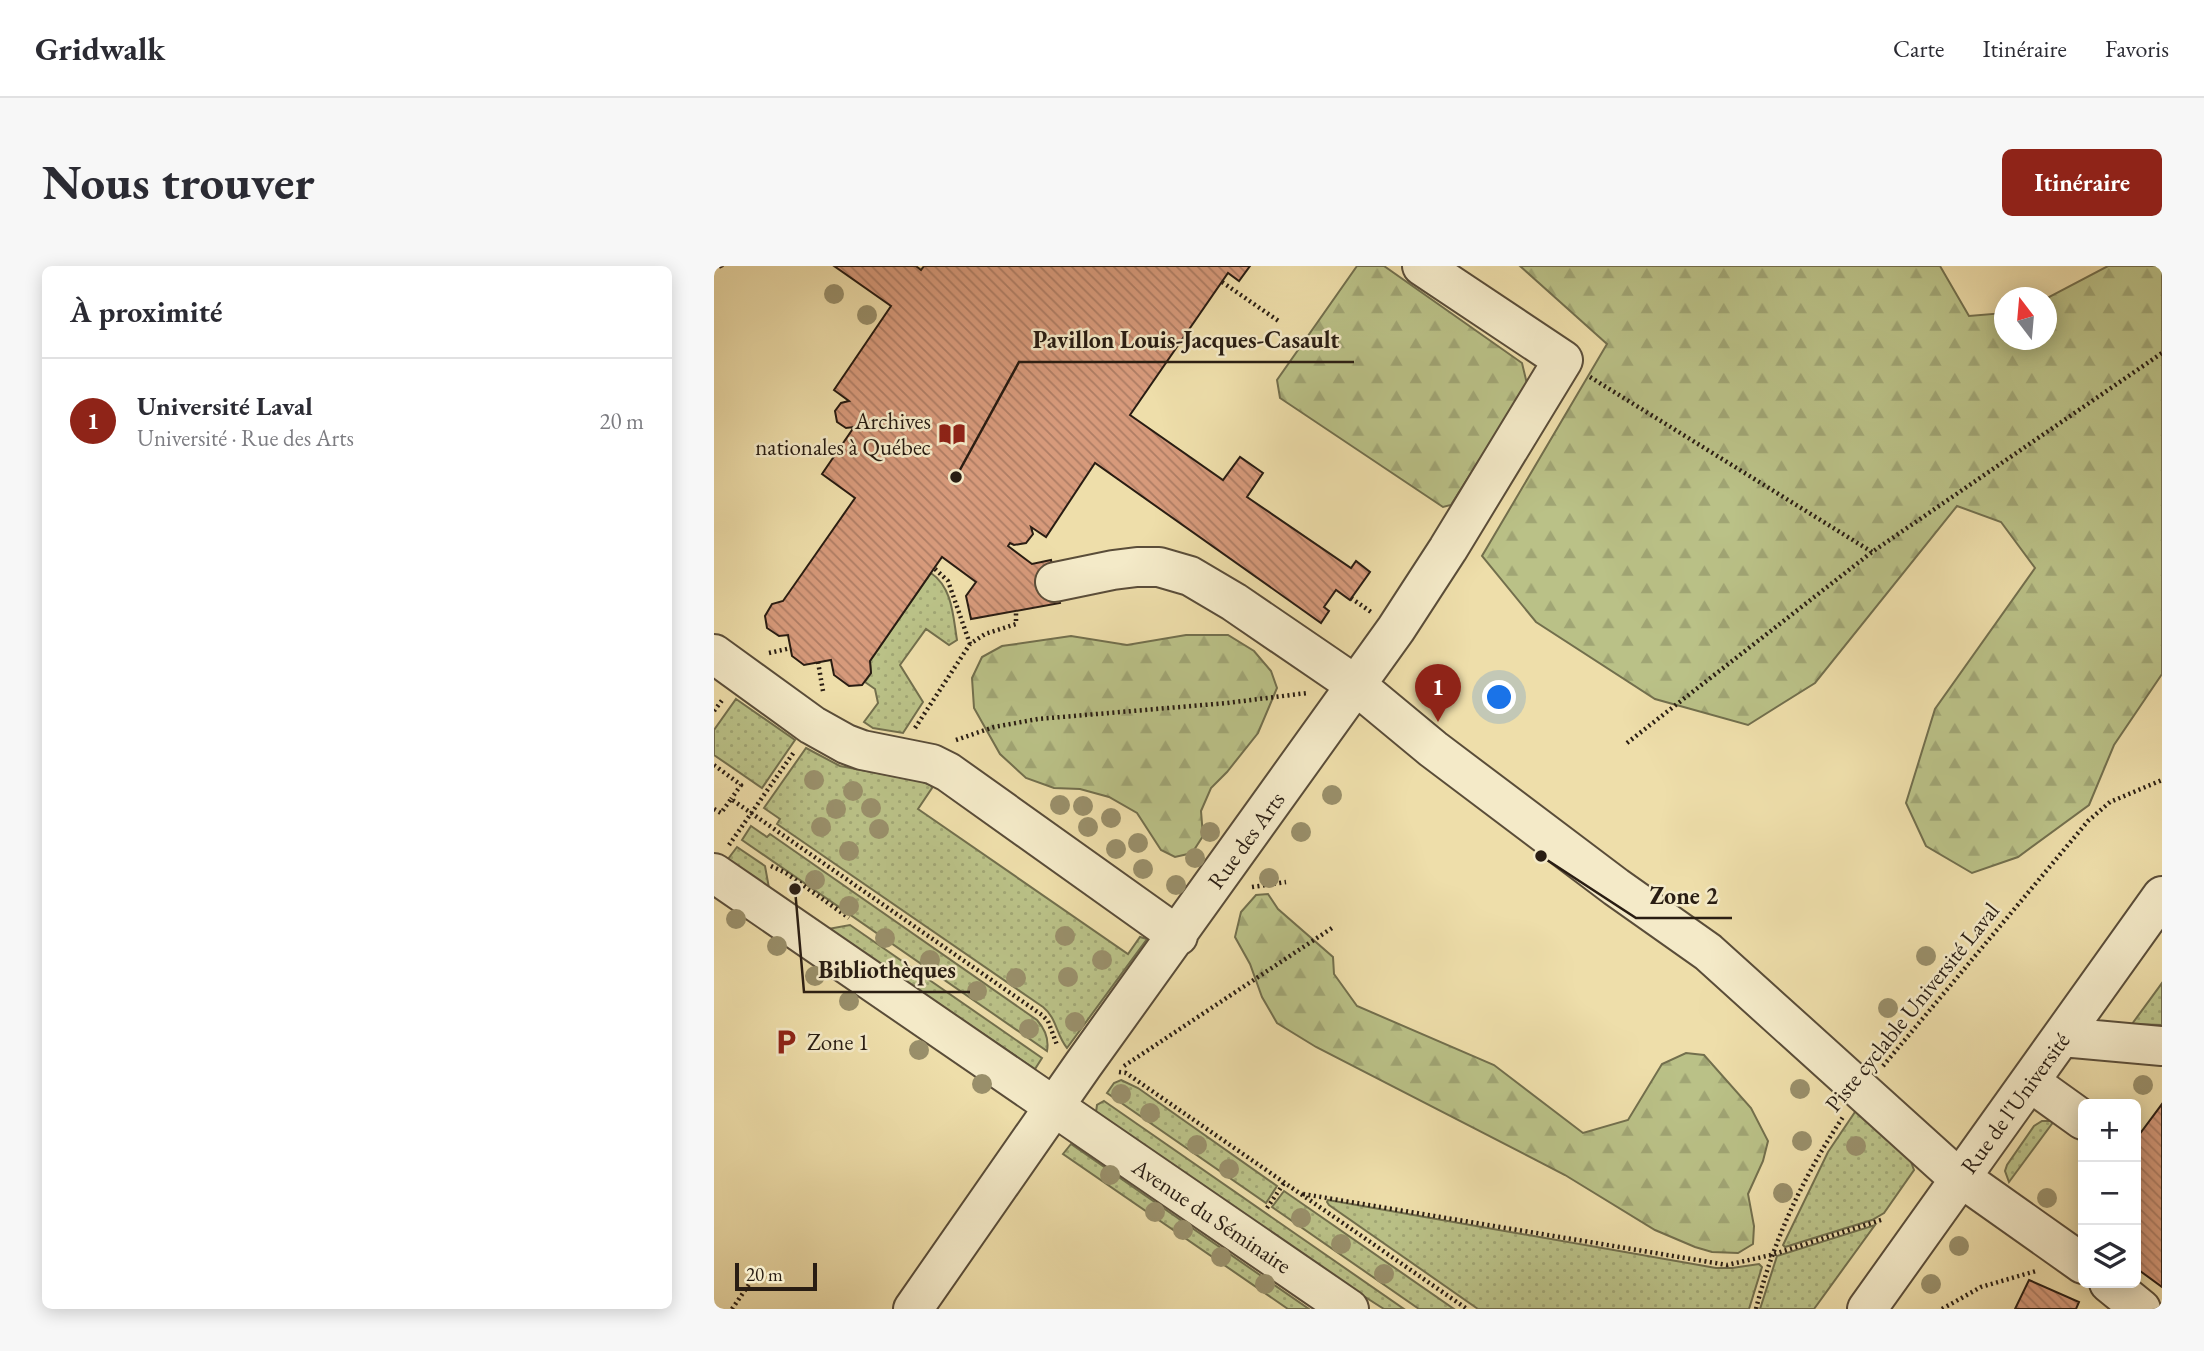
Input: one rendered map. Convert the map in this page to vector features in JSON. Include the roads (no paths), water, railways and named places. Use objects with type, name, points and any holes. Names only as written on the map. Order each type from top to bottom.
[{"type":"street","name":"Rue des Arts","points":[[913,1309],[1065,1115],[1178,936],[1351,681],[1448,549],[1563,360],[1422,266]]},
{"type":"street","points":[[1055,582],[1138,567],[1173,570],[1190,576],[1234,602],[1351,681],[1433,749],[1616,887],[1708,952],[1930,1153],[2078,1260]]},
{"type":"street","points":[[714,654],[828,735],[862,750],[915,760],[957,778],[1178,936]]},
{"type":"street","name":"Avenue du Séminaire","points":[[722,858],[1065,1115],[1349,1309]]},
{"type":"street","name":"Rue de l'Université","points":[[1867,1309],[2162,896]]},
{"type":"street","points":[[2062,1037],[2162,1046]]},
{"type":"street","points":[[2030,1082],[2078,1116]]},
{"type":"street","points":[[2115,1288],[2141,1309]]},
{"type":"place","name":"Archives nationales à Québec","points":[[952,434]]},
{"type":"place","name":"Pavillon Louis-Jacques-Casault","points":[[956,477]]},
{"type":"place","name":"Université Laval","points":[[1438,722]]},
{"type":"place","name":"Zone 2","points":[[1541,856]]},
{"type":"place","name":"Bibliothèques","points":[[795,889]]},
{"type":"place","name":"Zone 1","points":[[786,1042]]}]
